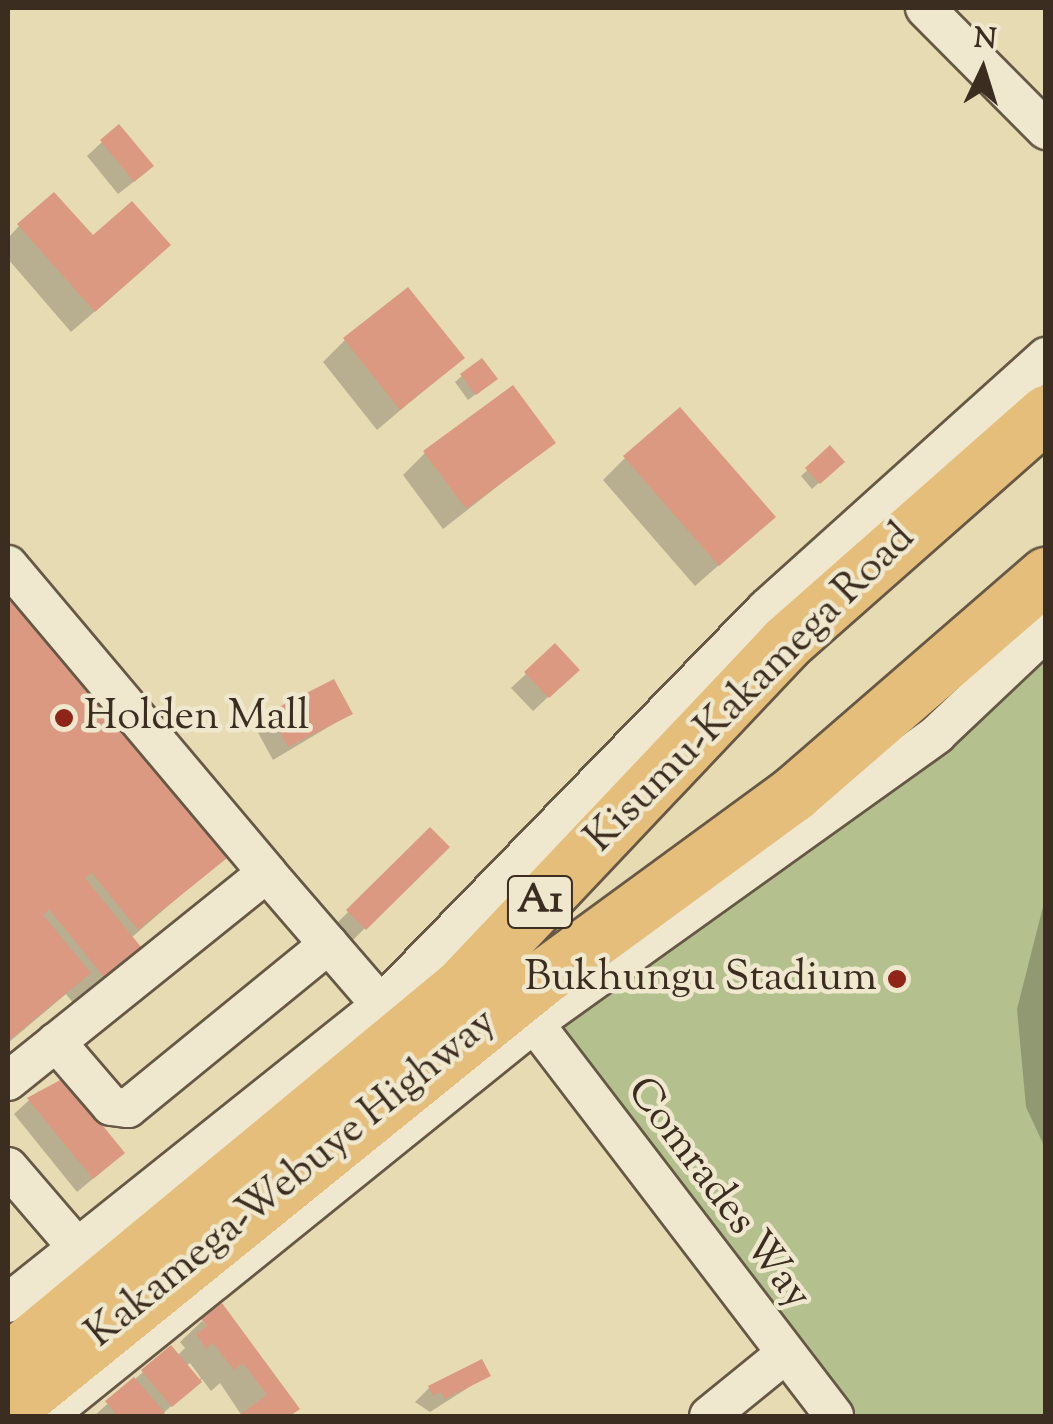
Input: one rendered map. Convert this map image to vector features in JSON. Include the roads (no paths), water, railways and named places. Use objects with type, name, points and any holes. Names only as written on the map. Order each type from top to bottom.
[{"type":"highway","name":"Kisumu-Kakamega Road","points":[[8,1361],[462,985],[785,643],[1046,413]]},
{"type":"highway","name":"Kakamega-Webuye Highway","points":[[8,1410],[555,968],[793,794],[1046,576]]},
{"type":"street","points":[[925,8],[1046,130]]},
{"type":"street","points":[[8,1304],[381,1005],[766,608],[1046,358]]},
{"type":"street","points":[[8,565],[381,1005]]},
{"type":"street","points":[[46,1416],[534,1023],[937,734],[1046,631]]},
{"type":"street","points":[[8,1081],[267,873]]},
{"type":"street","points":[[56,1042],[111,1106],[128,1108],[329,944]]},
{"type":"street","points":[[534,1023],[555,968]]},
{"type":"street","name":"Comrades Way","points":[[534,1023],[834,1416]]},
{"type":"street","points":[[261,1104],[342,1084]]},
{"type":"street","points":[[8,1166],[76,1246]]},
{"type":"street","points":[[185,1302],[221,1235]]},
{"type":"street","points":[[709,1416],[784,1355]]},
{"type":"place","name":"Holden Mall","points":[[64,718]]},
{"type":"place","name":"Bukhungu Stadium","points":[[897,979]]}]
